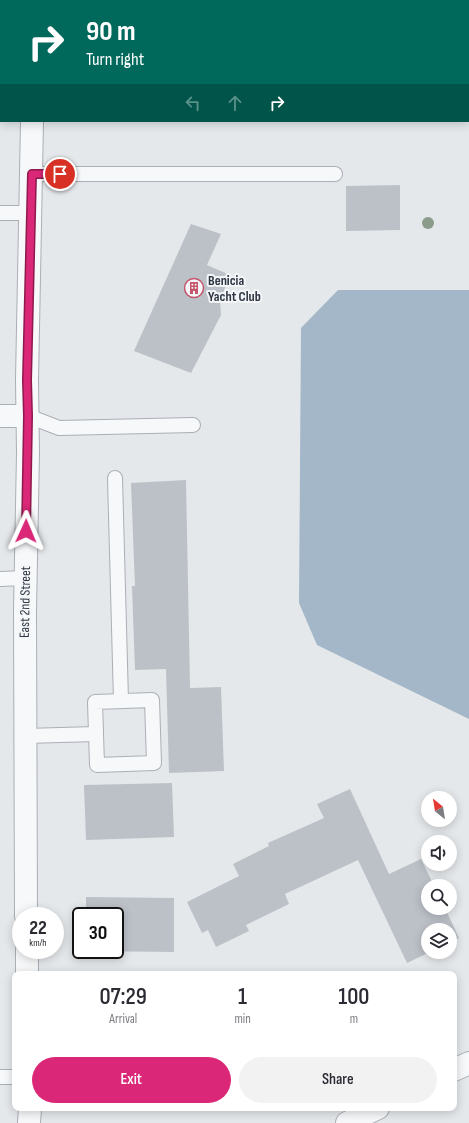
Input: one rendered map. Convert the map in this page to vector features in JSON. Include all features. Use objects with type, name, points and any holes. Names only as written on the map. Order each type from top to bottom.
[{"type":"street","name":"East 2nd Street","points":[[26,907],[24,736],[25,578],[28,416],[27,380],[32,213],[32,122]]},
{"type":"street","points":[[0,416],[28,416]]},
{"type":"street","points":[[27,959],[27,971]]},
{"type":"street","points":[[457,1069],[469,1063]]},
{"type":"street","points":[[30,1111],[30,1123]]},
{"type":"street","points":[[347,1123],[372,1111]]},
{"type":"lane","points":[[32,174],[335,174]]},
{"type":"lane","points":[[0,213],[32,213]]},
{"type":"lane","points":[[28,416],[59,428],[193,425]]},
{"type":"lane","points":[[115,478],[120,701]]},
{"type":"lane","points":[[0,579],[25,578]]},
{"type":"lane","points":[[152,700],[154,763],[97,765],[96,734],[95,702],[152,700]]},
{"type":"lane","points":[[24,736],[96,734]]},
{"type":"lane","points":[[0,1077],[12,1077]]},
{"type":"water","points":[[338,290],[469,290],[469,719],[317,645],[299,603],[301,328]]},
{"type":"building","points":[[400,185],[400,230],[346,231],[346,186]]},
{"type":"building","name":"Benicia Yacht Club","points":[[191,224],[221,234],[207,265],[230,275],[220,301],[221,315],[191,373],[134,351]]},
{"type":"building","points":[[186,480],[190,688],[221,687],[224,771],[169,773],[166,669],[135,670],[132,586],[135,586],[131,483]]},
{"type":"building","points":[[172,783],[174,837],[86,840],[84,785]]},
{"type":"building","points":[[350,789],[389,874],[421,859],[421,871],[427,871],[431,879],[421,879],[421,915],[448,915],[452,923],[421,923],[421,956],[407,963],[358,860],[285,894],[289,904],[246,925],[249,931],[216,947],[208,930],[202,933],[187,902],[239,876],[233,864],[269,846],[268,843],[324,818],[317,804]]},
{"type":"building","points":[[86,897],[174,898],[174,952],[124,951],[124,907],[86,907]]},
{"type":"place","name":"Benicia Yacht Club","points":[[194,288]]},
{"type":"route","points":[[26,531],[28,453],[27,380],[32,174],[60,174]]}]
